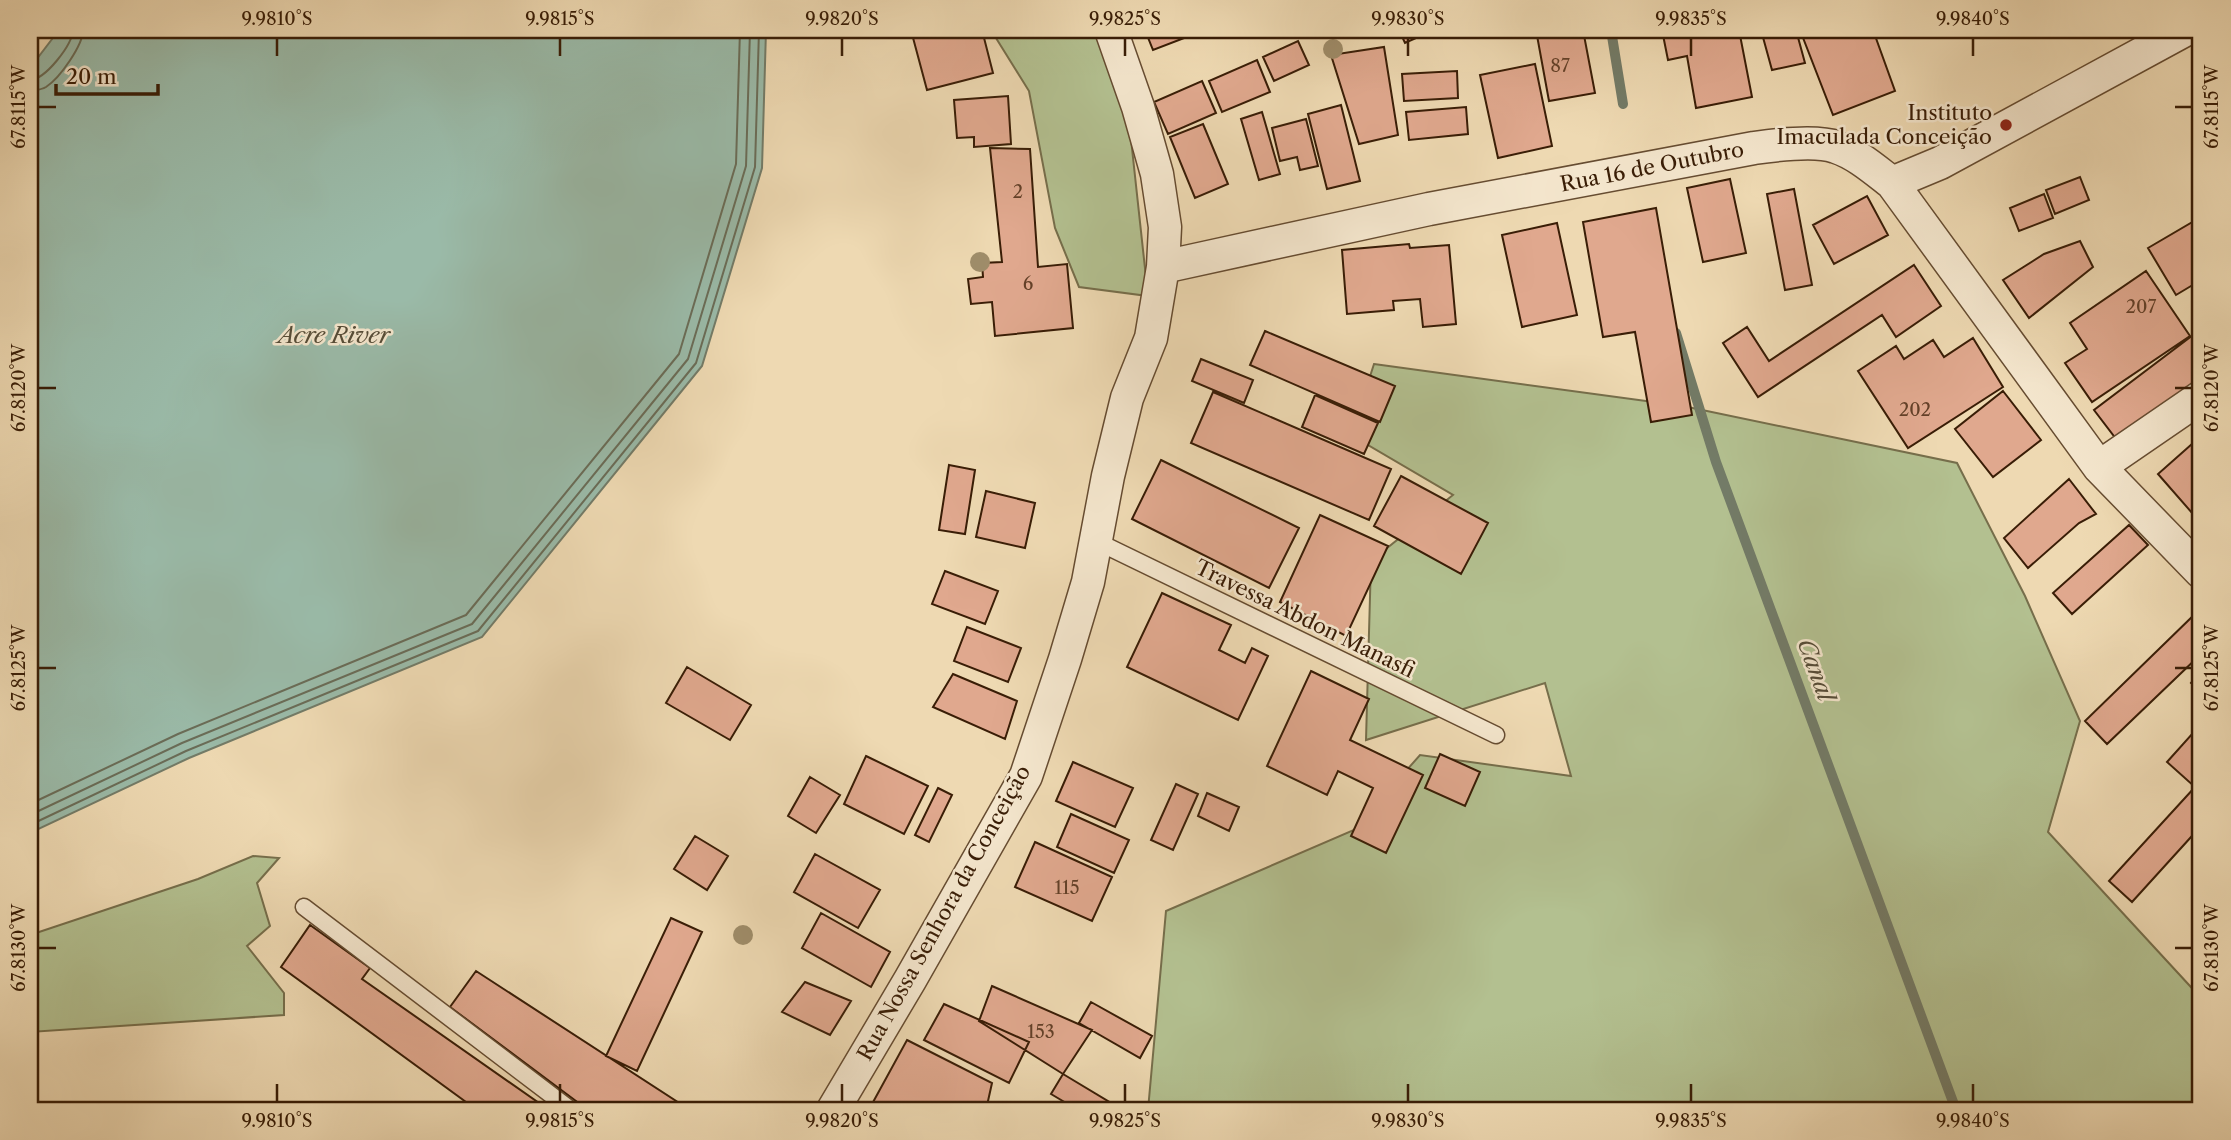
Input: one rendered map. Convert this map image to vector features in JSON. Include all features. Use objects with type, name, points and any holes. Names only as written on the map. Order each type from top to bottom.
[{"type":"street","name":"Rua Nossa Senhora da Conceição","points":[[833,1110],[1026,776],[1088,582],[1108,476],[1127,398],[1151,338],[1163,267],[1165,227],[1157,174],[1138,107],[1111,30]]},
{"type":"street","points":[[1892,183],[1940,163],[2185,30]]},
{"type":"street","name":"Rua 16 de Outubro","points":[[1163,267],[1429,209],[1785,144],[1835,146],[1861,160],[1892,183],[2099,467],[2201,572]]},
{"type":"street","points":[[2099,467],[2201,397]]},
{"type":"lane","name":"Travessa Abdon Manasfi","points":[[1096,541],[1496,735]]},
{"type":"lane","points":[[304,907],[570,1110]]},
{"type":"green space","points":[[991,30],[1095,30],[1126,93],[1148,296],[1079,287],[1055,228],[1029,91]]},
{"type":"green space","points":[[1374,364],[1683,406],[1957,463],[2025,596],[2080,721],[2048,832],[2201,998],[2201,1110],[1148,1110],[1166,911],[1354,830],[1420,755],[1571,776],[1545,683],[1366,740],[1371,561],[1453,495],[1351,435]]},
{"type":"green space","points":[[253,856],[279,858],[257,883],[270,926],[247,946],[284,993],[284,1015],[30,1032],[30,935],[198,879]]},
{"type":"water","name":"Acre River","points":[[59,30],[766,30],[762,168],[702,366],[482,637],[189,758],[30,833],[30,68]]},
{"type":"building","points":[[928,30],[982,30],[993,73],[927,90],[912,34]]},
{"type":"building","points":[[1145,30],[1205,30],[1153,50]]},
{"type":"building","points":[[1399,30],[1434,30],[1405,43]]},
{"type":"building","points":[[1536,30],[1583,30],[1595,93],[1549,101]]},
{"type":"building","points":[[1662,30],[1739,30],[1752,97],[1696,108],[1687,56],[1668,60]]},
{"type":"building","points":[[1761,30],[1796,30],[1805,63],[1772,70]]},
{"type":"building","points":[[1800,30],[1873,30],[1895,91],[1833,115]]},
{"type":"building","points":[[1298,41],[1309,65],[1274,81],[1263,57]]},
{"type":"building","points":[[1384,47],[1398,135],[1359,144],[1331,55]]},
{"type":"building","points":[[1257,60],[1270,92],[1222,112],[1209,81]]},
{"type":"building","points":[[1535,64],[1552,146],[1498,158],[1480,75]]},
{"type":"building","points":[[1457,71],[1458,98],[1404,101],[1402,74]]},
{"type":"building","points":[[1202,81],[1216,113],[1168,134],[1154,102]]},
{"type":"building","points":[[1008,96],[1011,144],[974,147],[974,137],[957,138],[954,100]]},
{"type":"building","points":[[1341,105],[1360,181],[1327,189],[1308,114]]},
{"type":"building","points":[[1466,107],[1468,134],[1409,140],[1406,112]]},
{"type":"building","points":[[1262,112],[1280,174],[1259,180],[1241,119]]},
{"type":"building","points":[[1306,119],[1318,166],[1300,170],[1297,157],[1280,161],[1272,128]]},
{"type":"building","points":[[1203,124],[1228,184],[1195,198],[1170,137]]},
{"type":"building","points":[[990,148],[1030,149],[1038,267],[1067,264],[1073,328],[995,336],[992,302],[971,304],[968,279],[983,277],[982,263],[1002,262]]},
{"type":"building","points":[[2080,177],[2089,200],[2055,214],[2046,190]]},
{"type":"building","points":[[1730,179],[1746,253],[1703,262],[1687,188]]},
{"type":"building","points":[[1794,189],[1812,285],[1785,290],[1767,194]]},
{"type":"building","points":[[2044,194],[2053,218],[2019,231],[2010,208]]},
{"type":"building","points":[[1867,196],[1888,235],[1834,264],[1813,225]]},
{"type":"building","points":[[1656,208],[1692,415],[1651,422],[1635,332],[1603,337],[1583,222]]},
{"type":"building","points":[[2201,217],[2201,280],[2176,295],[2148,248]]},
{"type":"building","points":[[1557,223],[1577,315],[1522,327],[1502,235]]},
{"type":"building","points":[[2080,241],[2093,267],[2029,318],[2003,280],[2044,254]]},
{"type":"building","points":[[1409,244],[1410,248],[1449,245],[1456,324],[1423,327],[1420,299],[1393,301],[1394,310],[1347,314],[1342,250]]},
{"type":"building","points":[[1914,265],[1941,306],[1896,337],[1882,315],[1758,397],[1723,343],[1747,327],[1769,361]]},
{"type":"building","points":[[2146,271],[2190,336],[2092,402],[2065,363],[2087,349],[2070,323]]},
{"type":"building","points":[[2201,329],[2201,383],[2120,444],[2094,410]]},
{"type":"building","points":[[1265,331],[1395,386],[1380,422],[1250,365]]},
{"type":"building","points":[[1973,338],[2003,387],[1908,448],[1858,371],[1896,346],[1904,359],[1933,340],[1944,357]]},
{"type":"building","points":[[1201,359],[1253,380],[1244,403],[1192,381]]},
{"type":"building","points":[[2003,391],[2041,440],[1993,477],[1955,429]]},
{"type":"building","points":[[1213,392],[1391,469],[1369,520],[1191,443]]},
{"type":"building","points":[[1315,395],[1378,423],[1364,454],[1302,427]]},
{"type":"building","points":[[2201,436],[2201,507],[2193,514],[2158,474]]},
{"type":"building","points":[[1161,460],[1299,528],[1269,588],[1132,519]]},
{"type":"building","points":[[949,465],[975,470],[965,534],[939,530]]},
{"type":"building","points":[[1401,476],[1488,523],[1461,574],[1374,526]]},
{"type":"building","points":[[2069,479],[2096,514],[2079,523],[2028,568],[2004,538]]},
{"type":"building","points":[[986,491],[1035,503],[1025,548],[976,537]]},
{"type":"building","points":[[1320,515],[1388,546],[1346,636],[1280,602]]},
{"type":"building","points":[[2129,525],[2148,545],[2072,614],[2053,593]]},
{"type":"building","points":[[945,571],[998,591],[985,624],[932,604]]},
{"type":"building","points":[[1162,593],[1231,625],[1219,650],[1245,663],[1252,648],[1268,656],[1238,720],[1127,667]]},
{"type":"building","points":[[2196,613],[2201,618],[2201,654],[2107,744],[2085,721]]},
{"type":"building","points":[[967,627],[1021,648],[1008,682],[954,661]]},
{"type":"building","points":[[687,667],[751,705],[730,740],[666,703]]},
{"type":"building","points":[[1311,671],[1369,699],[1350,740],[1423,775],[1386,853],[1351,836],[1373,788],[1338,771],[1327,795],[1267,766]]},
{"type":"building","points":[[2201,671],[2201,692],[2191,683]]},
{"type":"building","points":[[953,674],[1017,701],[1005,739],[933,707]]},
{"type":"building","points":[[2201,724],[2201,826],[2132,902],[2109,881],[2195,787],[2167,762]]},
{"type":"building","points":[[1440,754],[1480,772],[1465,806],[1425,788]]},
{"type":"building","points":[[866,756],[928,786],[904,834],[844,804]]},
{"type":"building","points":[[1073,762],[1133,788],[1115,827],[1056,801]]},
{"type":"building","points":[[810,777],[840,795],[816,833],[788,816]]},
{"type":"building","points":[[1176,784],[1198,794],[1173,850],[1151,840]]},
{"type":"building","points":[[938,788],[952,795],[929,842],[915,835]]},
{"type":"building","points":[[1207,793],[1239,807],[1229,831],[1198,816]]},
{"type":"building","points":[[1071,814],[1129,840],[1114,873],[1057,847]]},
{"type":"building","points":[[695,836],[728,856],[707,890],[674,869]]},
{"type":"building","points":[[1035,842],[1112,877],[1092,921],[1015,887]]},
{"type":"building","points":[[815,854],[880,890],[858,928],[794,892]]},
{"type":"building","points":[[821,913],[890,952],[871,987],[802,948]]},
{"type":"building","points":[[671,918],[702,932],[637,1071],[606,1056]]},
{"type":"building","points":[[310,925],[370,968],[362,979],[549,1110],[477,1110],[281,967]]},
{"type":"building","points":[[476,971],[690,1110],[588,1110],[450,1007]]},
{"type":"building","points":[[805,982],[851,1001],[830,1035],[782,1012]]},
{"type":"building","points":[[992,986],[1092,1030],[1063,1074],[979,1021]]},
{"type":"building","points":[[1091,1002],[1152,1036],[1140,1058],[1079,1023]]},
{"type":"building","points":[[944,1004],[1029,1042],[1009,1083],[924,1040]]},
{"type":"building","points":[[907,1040],[992,1083],[986,1110],[887,1110],[872,1104]]},
{"type":"building","points":[[1063,1074],[1116,1106],[1114,1110],[1078,1110],[1051,1094]]},
{"type":"waterway","points":[[1611,30],[1623,104]]},
{"type":"waterway","name":"Canal","points":[[1676,333],[1716,462],[1956,1110]]},
{"type":"place","name":"Instituto Imaculada Conceição","points":[[2006,125]]}]
